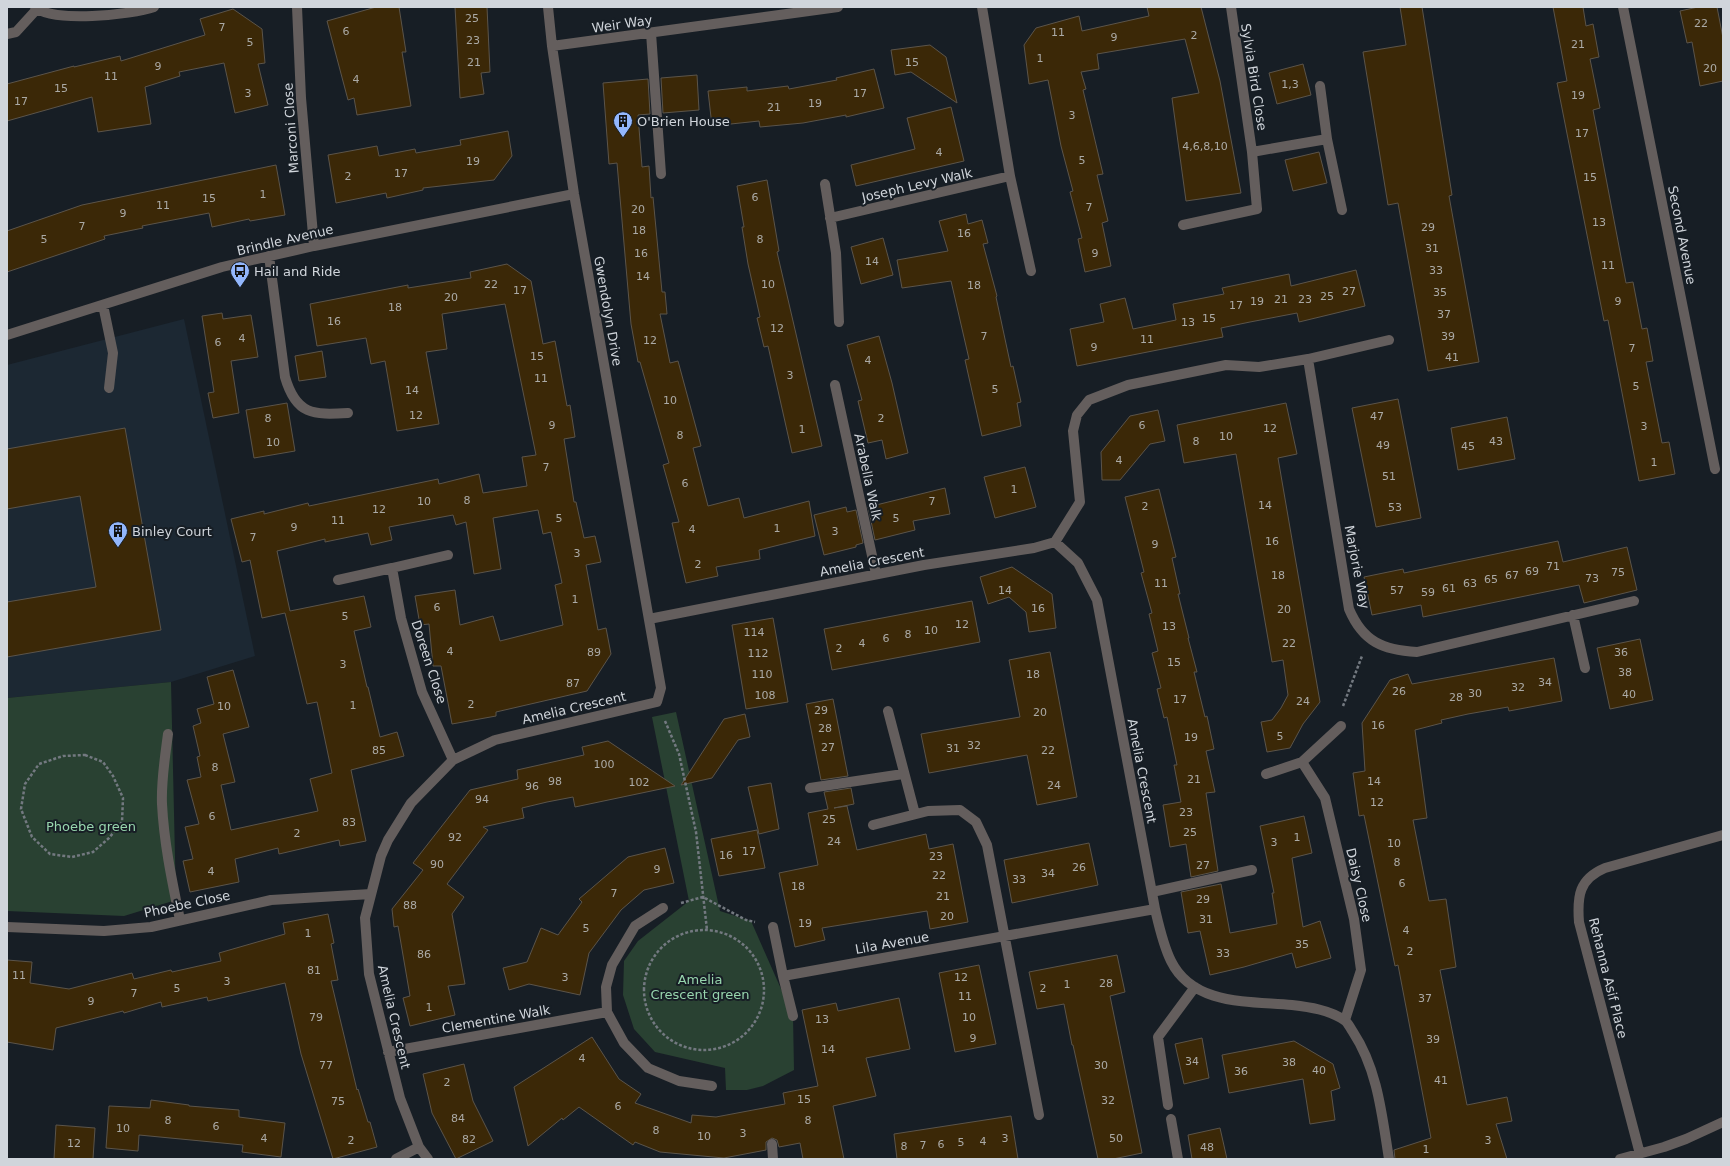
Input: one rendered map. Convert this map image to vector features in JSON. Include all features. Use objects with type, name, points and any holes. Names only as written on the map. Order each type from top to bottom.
[{"type":"street","points":[[7,34],[16,32],[36,8],[50,14],[108,16],[154,7]]},
{"type":"street","name":"Marconi Close","points":[[297,7],[301,98],[314,246]]},
{"type":"street","name":"Gwendolyn Drive","points":[[548,7],[552,46],[574,194],[649,619]]},
{"type":"street","name":"Weir Way","points":[[552,46],[838,7]]},
{"type":"street","points":[[982,7],[1010,176],[1030,271]]},
{"type":"street","name":"Sylvia Bird Close","points":[[1183,225],[1257,209],[1252,152],[1231,7]]},
{"type":"street","name":"Second Avenue","points":[[1622,7],[1715,469]]},
{"type":"street","points":[[651,33],[661,174]]},
{"type":"street","points":[[1320,86],[1326,139],[1342,210]]},
{"type":"street","name":"Sylvia Bird Close","points":[[1252,152],[1326,139]]},
{"type":"street","name":"Joseph Levy Walk","points":[[830,218],[1010,176]]},
{"type":"street","points":[[825,184],[836,253],[839,322]]},
{"type":"street","name":"Brindle Avenue","points":[[7,335],[222,267],[314,246],[574,194]]},
{"type":"street","points":[[269,256],[285,377],[289,392],[301,406],[312,413],[348,413]]},
{"type":"street","points":[[103,305],[113,353],[109,388]]},
{"type":"street","points":[[1055,542],[1080,502],[1072,431],[1077,415],[1089,400],[1128,385],[1226,365],[1259,367],[1308,359],[1389,340]]},
{"type":"street","name":"Marjorie Way","points":[[1308,359],[1349,608],[1356,624],[1371,639],[1397,651],[1417,652],[1634,601]]},
{"type":"street","name":"Arabella Walk","points":[[835,385],[876,574]]},
{"type":"street","name":"Amelia Crescent","points":[[649,619],[924,565],[1034,548],[1055,542],[1078,563],[1096,600],[1155,909],[1171,962],[1183,977],[1195,987],[1210,996],[1246,1002],[1316,1008],[1345,1020]]},
{"type":"street","points":[[338,580],[448,555]]},
{"type":"street","name":"Doreen Close","points":[[392,568],[400,618],[422,692],[453,760]]},
{"type":"street","points":[[1573,615],[1586,668]]},
{"type":"street","points":[[649,619],[660,688],[657,702]]},
{"type":"street","name":"Amelia Crescent","points":[[428,1159],[419,1147],[400,1098],[369,974],[365,918],[381,856],[388,840],[411,803],[453,760],[495,740],[657,702]]},
{"type":"street","points":[[888,711],[903,774],[915,814]]},
{"type":"street","points":[[1266,774],[1302,762],[1341,726]]},
{"type":"street","points":[[168,734],[163,768],[162,803],[170,873],[180,920]]},
{"type":"street","name":"Daisy Close","points":[[1302,762],[1325,798],[1354,919],[1361,970],[1345,1020]]},
{"type":"street","points":[[810,788],[903,774]]},
{"type":"street","points":[[873,825],[928,811],[960,810],[976,822],[987,845],[1039,1115]]},
{"type":"street","name":"Rehanna Asif Place","points":[[1640,1154],[1579,922],[1578,904],[1581,891],[1586,880],[1594,873],[1606,868],[1723,835]]},
{"type":"street","points":[[1152,892],[1252,870]]},
{"type":"street","name":"Phoebe Close","points":[[7,927],[104,930],[151,926],[271,900],[371,894]]},
{"type":"street","points":[[663,908],[635,926],[612,965],[606,987],[608,1012],[624,1043],[648,1068],[679,1081],[712,1086]]},
{"type":"street","name":"Lila Avenue","points":[[783,976],[1155,909]]},
{"type":"street","points":[[773,927],[792,1016]]},
{"type":"street","points":[[1168,1105],[1158,1037],[1195,987]]},
{"type":"street","name":"Clementine Walk","points":[[388,1052],[608,1012]]},
{"type":"street","points":[[1345,1020],[1361,1044],[1376,1084],[1389,1159]]},
{"type":"street","points":[[1171,1119],[1178,1159]]},
{"type":"street","points":[[1620,1159],[1686,1139],[1723,1122]]},
{"type":"street","points":[[772,1144],[773,1159]]},
{"type":"street","points":[[396,1159],[419,1147]]},
{"type":"path","points":[[1341,726],[1343,708],[1362,656],[1371,639]]},
{"type":"path","points":[[657,702],[679,754],[696,832],[707,930]]},
{"type":"path","points":[[84,755],[102,762],[113,776],[123,798],[122,822],[109,838],[93,852],[72,857],[50,854],[32,837],[21,809],[25,784],[39,764],[63,756],[84,755]]},
{"type":"path","points":[[703,897],[746,920],[773,927]]},
{"type":"path","points":[[707,930],[727,934],[744,945],[757,961],[764,980],[763,1000],[757,1020],[744,1035],[727,1046],[707,1050],[686,1048],[670,1039],[656,1025],[647,1008],[644,989],[647,970],[656,953],[670,940],[688,932],[707,930]]},
{"type":"shaded area","name":"Binley Court","points":[[184,319],[255,656],[171,682],[7,698],[7,365]]},
{"type":"green space","name":"Phoebe green","points":[[171,682],[176,900],[124,916],[7,911],[7,698]]},
{"type":"green space","name":"Amelia Crescent green","points":[[676,712],[720,911],[751,921],[793,1016],[794,1070],[763,1086],[747,1090],[726,1090],[725,1068],[655,1052],[634,1029],[623,995],[624,961],[638,941],[689,901],[652,717]]},
{"type":"building","points":[[376,7],[399,7],[406,52],[402,52],[411,106],[357,115],[354,98],[348,100],[327,21]]},
{"type":"building","points":[[455,7],[487,7],[490,72],[481,73],[484,94],[460,98]]},
{"type":"building","points":[[1147,7],[1201,7],[1220,81],[1241,193],[1186,201],[1172,98],[1199,93],[1185,39],[1097,54],[1099,69],[1081,72],[1086,89],[1083,90],[1103,174],[1097,175],[1108,221],[1102,223],[1111,266],[1085,272],[1078,239],[1082,238],[1070,192],[1073,191],[1061,146],[1048,80],[1029,84],[1024,45],[1036,28],[1079,16],[1082,31],[1149,16]]},
{"type":"building","points":[[1400,7],[1422,7],[1452,195],[1449,196],[1479,362],[1428,371],[1398,203],[1388,205],[1363,52],[1406,45]]},
{"type":"building","points":[[1553,7],[1583,7],[1586,26],[1593,24],[1599,57],[1590,59],[1600,108],[1593,110],[1626,283],[1633,282],[1642,329],[1647,328],[1653,361],[1646,362],[1662,443],[1669,442],[1675,474],[1639,481],[1608,320],[1604,321],[1557,83],[1567,81]]},
{"type":"building","points":[[1698,7],[1717,7],[1723,38],[1723,81],[1700,86],[1692,42],[1687,43],[1680,11]]},
{"type":"building","points":[[233,9],[262,29],[265,63],[258,64],[268,105],[235,113],[224,63],[179,72],[180,76],[145,87],[151,124],[98,132],[92,97],[7,121],[7,84],[74,66],[120,56],[121,61],[205,35],[200,19]]},
{"type":"building","points":[[930,45],[946,57],[957,103],[911,72],[895,75],[891,50]]},
{"type":"building","points":[[1303,64],[1311,95],[1277,104],[1269,73]]},
{"type":"building","points":[[874,69],[884,108],[846,117],[846,115],[803,123],[760,127],[759,121],[712,126],[708,91],[747,87],[747,91],[788,86],[789,89],[837,80],[836,78]]},
{"type":"building","points":[[697,75],[699,110],[663,113],[661,78]]},
{"type":"building","points":[[648,79],[650,114],[638,115],[642,167],[649,166],[651,198],[653,197],[662,292],[665,292],[667,314],[660,314],[670,363],[678,361],[701,446],[693,448],[708,506],[739,498],[744,518],[809,501],[815,536],[759,550],[760,559],[716,567],[718,576],[686,583],[672,523],[679,522],[663,465],[669,463],[640,362],[638,362],[631,324],[617,163],[609,164],[603,83]]},
{"type":"building","points":[[951,107],[964,161],[856,186],[851,165],[915,149],[907,118]]},
{"type":"building","points":[[508,131],[512,156],[494,180],[423,188],[423,190],[387,198],[386,193],[336,203],[328,155],[377,146],[379,156],[415,149],[416,153],[461,145],[460,140]]},
{"type":"building","points":[[1319,152],[1327,183],[1293,191],[1285,160]]},
{"type":"building","points":[[276,165],[285,215],[250,221],[249,219],[212,227],[209,213],[142,226],[143,228],[104,236],[105,239],[7,272],[7,231],[82,205]]},
{"type":"building","points":[[767,180],[779,251],[777,252],[822,446],[792,453],[768,346],[764,347],[757,318],[760,317],[748,264],[742,227],[744,227],[737,186]]},
{"type":"building","points":[[966,214],[968,224],[982,220],[988,243],[983,244],[997,296],[1011,367],[1013,366],[1021,402],[1017,403],[1021,426],[982,436],[965,360],[969,359],[951,281],[902,288],[897,260],[948,251],[939,221]]},
{"type":"building","points":[[883,238],[893,275],[861,284],[851,247]]},
{"type":"building","points":[[507,264],[531,281],[543,344],[555,341],[567,406],[570,405],[575,437],[564,439],[574,502],[576,502],[584,538],[595,536],[601,562],[586,565],[598,630],[606,628],[611,654],[587,691],[496,712],[496,716],[452,724],[441,666],[433,666],[429,624],[420,625],[415,596],[455,590],[460,625],[493,616],[500,641],[563,625],[555,585],[562,583],[551,532],[543,534],[538,510],[493,518],[501,569],[474,574],[466,522],[456,525],[453,515],[389,527],[392,540],[371,545],[368,533],[325,542],[325,539],[277,551],[290,611],[364,596],[371,627],[354,631],[367,687],[380,737],[397,732],[404,756],[351,770],[366,841],[340,846],[339,840],[279,854],[278,848],[235,859],[239,882],[190,892],[183,861],[193,859],[185,827],[199,824],[187,780],[201,777],[197,757],[200,756],[193,726],[201,723],[197,709],[214,704],[207,677],[233,670],[249,727],[223,734],[235,782],[221,785],[231,830],[318,811],[310,779],[332,773],[317,702],[307,704],[285,613],[262,618],[250,560],[242,562],[231,519],[264,511],[264,514],[308,503],[309,506],[438,479],[439,484],[479,474],[483,493],[527,486],[522,457],[536,455],[505,304],[442,314],[447,349],[426,352],[439,424],[397,431],[385,361],[371,364],[366,338],[317,346],[310,304],[408,285],[408,288],[471,278],[470,272]]},
{"type":"building","points":[[1356,270],[1365,306],[1299,322],[1297,313],[1221,328],[1223,337],[1077,366],[1070,329],[1104,322],[1100,304],[1125,298],[1133,329],[1176,320],[1173,304],[1224,294],[1222,288],[1289,274],[1291,286]]},
{"type":"building","points":[[222,313],[223,319],[251,315],[258,357],[231,361],[239,413],[213,418],[208,393],[214,392],[202,316]]},
{"type":"building","points":[[879,336],[892,383],[908,453],[886,459],[882,440],[868,443],[858,401],[862,400],[847,345]]},
{"type":"building","points":[[322,351],[326,377],[299,381],[295,356]]},
{"type":"building","points":[[1398,399],[1421,518],[1376,527],[1352,408]]},
{"type":"building","points":[[287,403],[295,451],[254,458],[246,410]]},
{"type":"building","points":[[1286,403],[1297,454],[1278,458],[1320,702],[1303,724],[1290,748],[1267,752],[1261,722],[1272,720],[1288,695],[1283,660],[1272,662],[1236,454],[1184,463],[1177,425]]},
{"type":"building","points":[[1158,410],[1165,441],[1150,444],[1120,480],[1102,480],[1101,452],[1130,416]]},
{"type":"building","points":[[1507,417],[1515,459],[1458,470],[1451,428]]},
{"type":"building","name":"Binley Court","points":[[125,428],[161,630],[7,657],[7,602],[96,587],[80,496],[7,509],[7,449]]},
{"type":"building","points":[[1025,467],[1036,507],[995,518],[984,477]]},
{"type":"building","points":[[945,488],[950,514],[913,521],[915,530],[875,540],[868,507]]},
{"type":"building","points":[[1159,489],[1176,557],[1172,558],[1180,594],[1178,594],[1197,672],[1194,672],[1205,717],[1207,716],[1214,749],[1206,751],[1215,792],[1206,793],[1218,871],[1191,877],[1186,844],[1170,847],[1163,805],[1181,802],[1174,765],[1177,765],[1167,717],[1164,718],[1157,689],[1161,688],[1152,653],[1158,651],[1149,614],[1152,613],[1141,573],[1144,572],[1125,497]]},
{"type":"building","points":[[846,507],[847,512],[856,510],[863,543],[856,545],[856,547],[824,555],[814,515]]},
{"type":"building","points":[[1558,541],[1563,562],[1627,547],[1637,590],[1584,603],[1579,585],[1423,617],[1421,605],[1372,615],[1364,577],[1403,569],[1404,573]]},
{"type":"building","points":[[1012,567],[1052,594],[1056,628],[1029,632],[1026,612],[1009,597],[988,604],[980,577]]},
{"type":"building","points":[[972,601],[980,642],[832,670],[824,629]]},
{"type":"building","points":[[773,618],[788,702],[746,709],[732,625]]},
{"type":"building","points":[[1640,639],[1653,700],[1610,709],[1597,648]]},
{"type":"building","points":[[1050,652],[1077,797],[1037,805],[1027,755],[929,773],[921,734],[1020,717],[1009,660]]},
{"type":"building","points":[[1554,658],[1562,701],[1509,711],[1508,707],[1468,714],[1441,720],[1442,723],[1415,730],[1427,818],[1413,820],[1429,901],[1446,899],[1456,967],[1440,970],[1467,1105],[1507,1097],[1512,1121],[1496,1124],[1507,1159],[1395,1159],[1394,1150],[1431,1138],[1398,965],[1395,966],[1364,815],[1359,816],[1353,773],[1365,771],[1362,723],[1390,680],[1408,674],[1412,684]]},
{"type":"building","points":[[833,699],[848,776],[821,780],[806,704]]},
{"type":"building","points":[[745,714],[750,737],[738,740],[712,778],[681,785],[724,719]]},
{"type":"building","points":[[608,741],[675,786],[575,807],[573,797],[547,802],[522,808],[524,818],[483,827],[488,830],[447,884],[464,897],[452,914],[465,984],[448,986],[455,1015],[410,1026],[403,998],[410,996],[398,926],[394,927],[392,909],[423,870],[413,863],[470,790],[518,779],[517,770],[584,755],[582,747]]},
{"type":"building","points":[[771,783],[779,829],[759,834],[748,787]]},
{"type":"building","points":[[851,788],[854,804],[834,808],[847,806],[857,850],[926,834],[929,849],[953,844],[968,922],[930,929],[927,911],[822,928],[825,940],[795,947],[779,873],[818,865],[808,813],[828,809],[824,792]]},
{"type":"building","points":[[1304,816],[1312,853],[1292,858],[1303,927],[1320,921],[1331,958],[1296,968],[1292,953],[1210,975],[1200,931],[1188,933],[1181,892],[1221,884],[1230,933],[1277,924],[1272,893],[1274,893],[1260,826]]},
{"type":"building","points":[[757,830],[765,868],[719,876],[711,839]]},
{"type":"building","points":[[1089,843],[1098,885],[1012,903],[1004,860]]},
{"type":"building","points":[[665,848],[674,883],[644,890],[621,910],[589,953],[580,995],[529,984],[509,990],[503,968],[527,962],[541,928],[558,935],[582,902],[579,899],[628,857]]},
{"type":"building","points":[[328,914],[334,943],[331,944],[338,980],[331,981],[357,1090],[358,1089],[368,1122],[370,1122],[377,1147],[333,1159],[301,1054],[285,983],[208,1001],[207,997],[162,1007],[161,1002],[124,1013],[123,1011],[56,1028],[53,1050],[7,1042],[7,960],[32,962],[30,983],[69,989],[132,973],[134,979],[171,970],[172,972],[221,961],[219,953],[285,934],[283,923]]},
{"type":"building","points":[[1117,955],[1125,992],[1110,996],[1142,1153],[1113,1159],[1098,1159],[1064,1004],[1037,1009],[1029,972]]},
{"type":"building","points":[[979,965],[996,1044],[955,1052],[939,973]]},
{"type":"building","points":[[899,998],[910,1049],[866,1058],[876,1096],[833,1106],[844,1159],[803,1159],[800,1143],[779,1147],[777,1140],[772,1138],[766,1142],[766,1150],[724,1158],[660,1152],[635,1142],[633,1145],[579,1107],[563,1120],[562,1118],[528,1146],[514,1087],[592,1037],[619,1079],[641,1094],[635,1103],[691,1123],[692,1115],[716,1117],[785,1104],[783,1093],[818,1086],[802,1010],[836,1003],[838,1011]]},
{"type":"building","points":[[1202,1038],[1209,1078],[1184,1084],[1175,1044]]},
{"type":"building","points":[[1294,1041],[1333,1064],[1340,1088],[1331,1091],[1335,1120],[1310,1124],[1303,1079],[1229,1093],[1222,1055]]},
{"type":"building","points":[[464,1064],[473,1101],[493,1141],[456,1159],[432,1113],[423,1074]]},
{"type":"building","points":[[151,1100],[189,1106],[239,1110],[239,1117],[285,1123],[281,1157],[242,1152],[243,1145],[139,1135],[138,1151],[106,1148],[109,1106],[150,1108]]},
{"type":"building","points":[[1011,1116],[1018,1159],[897,1159],[894,1134]]},
{"type":"building","points":[[56,1125],[95,1128],[93,1159],[54,1159]]},
{"type":"building","points":[[1220,1128],[1227,1159],[1192,1159],[1188,1135]]},
{"type":"place","name":"O'Brien House","points":[[623,138]]},
{"type":"place","name":"Hail and Ride","points":[[240,288]]},
{"type":"place","name":"Binley Court","points":[[118,548]]}]
